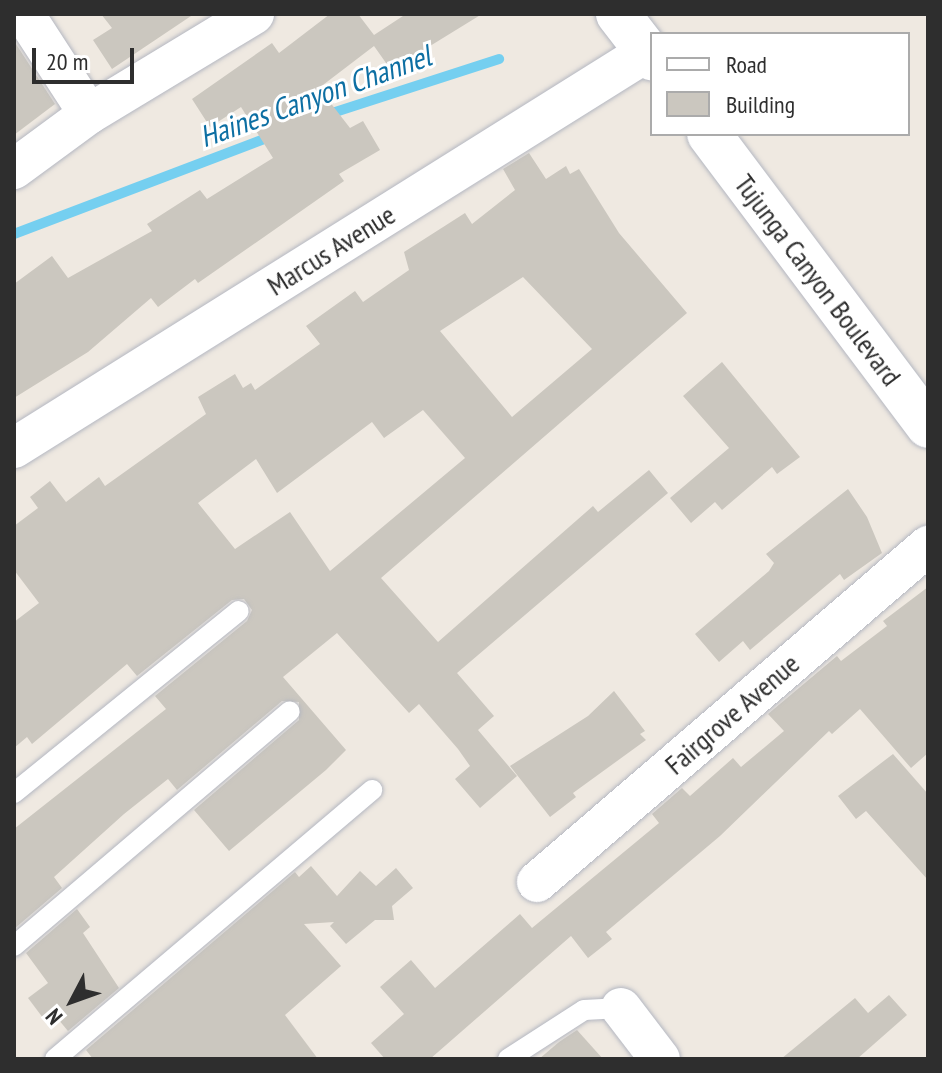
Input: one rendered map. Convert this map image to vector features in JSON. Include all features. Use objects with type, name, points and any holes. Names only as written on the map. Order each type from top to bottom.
[{"type":"main road","points":[[618,14],[650,55]]},
{"type":"main road","name":"Tujunga Canyon Boulevard","points":[[710,136],[928,426]]},
{"type":"street","points":[[24,14],[89,114]]},
{"type":"street","points":[[14,169],[89,114],[254,14]]},
{"type":"street","name":"Marcus Avenue","points":[[14,448],[650,55]]},
{"type":"street","name":"Fairgrove Avenue","points":[[537,882],[928,546]]},
{"type":"street","points":[[621,1008],[660,1059]]},
{"type":"lane","points":[[14,793],[239,611]]},
{"type":"lane","points":[[14,946],[290,711]]},
{"type":"lane","points":[[55,1059],[372,790]]},
{"type":"lane","points":[[508,1059],[584,1010],[621,1008]]},
{"type":"building","points":[[101,14],[194,14],[112,69],[93,40],[112,28]]},
{"type":"building","points":[[330,14],[358,14],[374,35],[406,14],[482,14],[391,70],[374,46],[319,88],[350,128],[363,121],[380,150],[339,174],[344,181],[198,283],[195,279],[158,307],[151,298],[88,352],[14,398],[14,284],[52,256],[68,278],[152,231],[147,224],[200,190],[207,199],[273,158],[241,107],[210,127],[192,99],[272,43],[279,53]]},
{"type":"building","points":[[14,41],[55,104],[14,135]]},
{"type":"building","points":[[529,153],[546,179],[566,166],[570,174],[579,169],[619,233],[687,313],[381,578],[438,642],[593,506],[598,512],[649,470],[668,493],[457,673],[494,716],[478,730],[517,776],[480,808],[455,779],[470,766],[458,749],[419,704],[409,713],[337,633],[283,677],[346,750],[326,770],[229,851],[194,810],[299,720],[299,702],[282,701],[177,790],[168,779],[124,814],[54,877],[62,888],[14,929],[14,829],[166,709],[155,696],[247,621],[252,610],[244,599],[232,600],[137,676],[127,664],[32,744],[27,737],[14,748],[14,622],[39,603],[14,570],[14,526],[38,508],[30,497],[50,481],[66,502],[99,477],[105,486],[206,414],[198,397],[235,374],[243,388],[251,383],[255,390],[320,344],[306,326],[355,291],[363,302],[409,270],[404,252],[465,213],[472,224],[515,190],[503,169]],"holes":[[[523,277],[592,349],[512,417],[440,331]],[[423,410],[465,458],[330,571],[290,512],[235,549],[198,503],[256,459],[277,493],[372,422],[384,438]]]},
{"type":"building","points":[[722,362],[800,457],[777,474],[772,467],[722,510],[715,502],[691,523],[670,498],[729,448],[683,396]]},
{"type":"building","points":[[848,489],[867,517],[882,553],[844,580],[840,574],[750,650],[743,641],[719,662],[695,634],[769,571],[774,563],[766,554]]},
{"type":"building","points":[[928,587],[928,753],[911,768],[860,709],[832,734],[829,731],[720,836],[606,932],[612,939],[588,958],[571,936],[430,1059],[385,1059],[371,1043],[404,1014],[380,987],[411,960],[435,988],[520,914],[532,928],[659,823],[652,814],[682,788],[690,796],[733,758],[741,767],[784,731],[768,714],[837,656],[841,661],[887,626],[883,621]]},
{"type":"building","points":[[614,691],[645,731],[640,734],[646,740],[573,793],[576,797],[550,817],[510,766],[588,716]]},
{"type":"building","points":[[893,754],[928,794],[928,880],[866,811],[856,819],[838,796]]},
{"type":"building","points":[[311,866],[337,896],[360,871],[376,886],[396,868],[413,888],[392,906],[394,920],[375,920],[346,944],[330,926],[334,922],[304,924],[341,966],[285,1015],[318,1059],[93,1059],[86,1050],[295,872],[299,877]]},
{"type":"building","points":[[77,909],[90,927],[83,933],[119,988],[68,1031],[58,1019],[49,1026],[28,998],[48,983],[26,953]]},
{"type":"building","points":[[889,995],[907,1015],[857,1059],[781,1059],[855,998],[868,1013]]},
{"type":"building","points":[[577,1030],[603,1059],[539,1059],[559,1042]]},
{"type":"waterway","name":"Haines Canyon Channel","points":[[326,115],[499,59]]},
{"type":"waterway","name":"Haines Canyon Channel","points":[[14,234],[274,135]]}]
